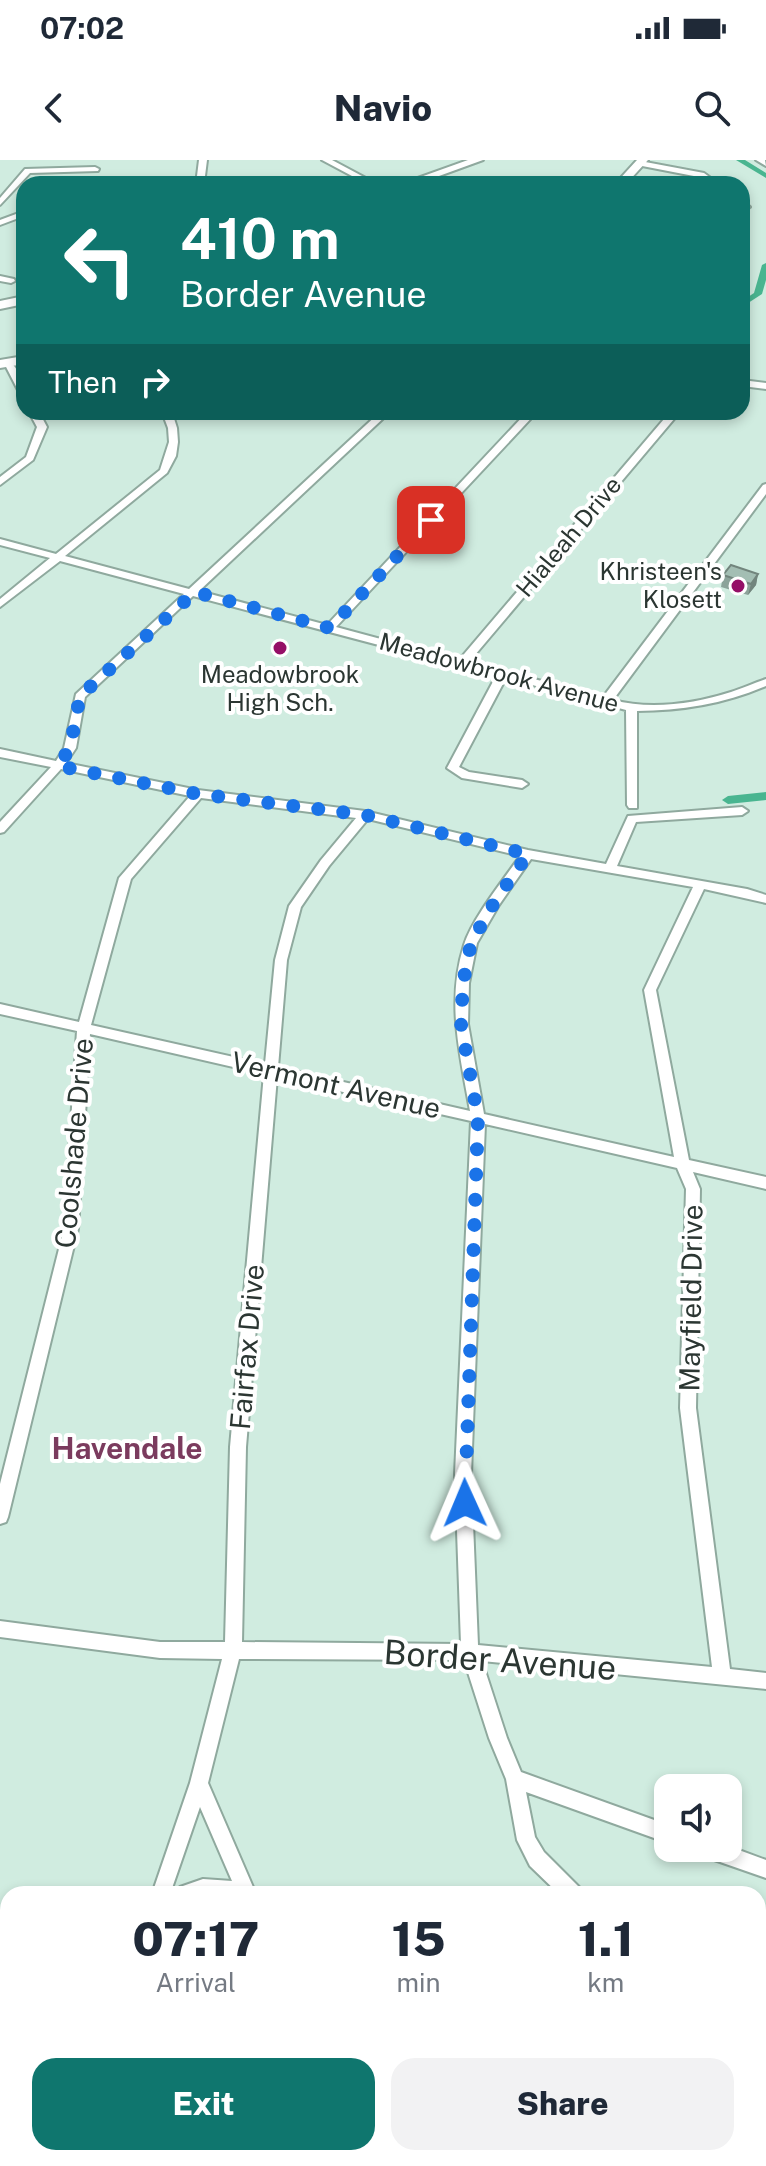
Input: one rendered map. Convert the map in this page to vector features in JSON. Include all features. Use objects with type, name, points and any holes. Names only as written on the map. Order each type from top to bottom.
[{"type":"main road","points":[[432,176],[478,160]]},
{"type":"main road","points":[[628,176],[642,161]]},
{"type":"street","points":[[326,160],[357,176]]},
{"type":"street","points":[[760,160],[766,164]]},
{"type":"street","points":[[642,161],[703,176]]},
{"type":"street","points":[[24,176],[28,171],[96,165]]},
{"type":"street","points":[[0,203],[16,185]]},
{"type":"street","points":[[0,278],[11,281]]},
{"type":"street","points":[[4,364],[16,382]]},
{"type":"street","points":[[0,482],[30,458],[42,427],[38,420]]},
{"type":"street","points":[[0,604],[164,471],[173,454],[176,437],[170,420]]},
{"type":"street","points":[[0,829],[58,766],[70,748],[80,696],[377,420]]},
{"type":"street","points":[[330,628],[525,420]]},
{"type":"street","name":"Hialeah Drive","points":[[462,663],[668,420]]},
{"type":"street","points":[[606,701],[766,487]]},
{"type":"street","name":"Meadowbrook Avenue","points":[[0,542],[631,708],[662,708],[695,703],[742,693],[766,682]]},
{"type":"street","points":[[502,675],[453,768],[466,775],[522,784]]},
{"type":"street","points":[[631,708],[633,805]]},
{"type":"street","points":[[0,753],[198,794],[365,815],[528,854],[766,899]]},
{"type":"street","name":"Coolshade Drive","points":[[0,1517],[71,1229],[84,1027],[125,878],[198,794]]},
{"type":"street","points":[[610,869],[632,819],[742,811]]},
{"type":"street","name":"Fairfax Drive","points":[[164,1886],[199,1783],[233,1650],[238,1447],[281,960],[295,906],[325,863],[365,815]]},
{"type":"street","points":[[528,854],[471,943],[463,983],[461,1024],[478,1118],[463,1474],[470,1652],[515,1779],[526,1840],[537,1859],[564,1886]]},
{"type":"street","name":"Mayfield Drive","points":[[700,885],[650,990],[683,1165],[693,1189],[688,1408],[722,1678]]},
{"type":"street","name":"Vermont Avenue","points":[[0,1009],[766,1183]]},
{"type":"street","name":"Border Avenue","points":[[0,1629],[160,1650],[470,1652],[766,1681]]},
{"type":"street","points":[[515,1779],[654,1829]]},
{"type":"street","points":[[199,1783],[244,1886]]},
{"type":"street","points":[[742,1860],[766,1869]]},
{"type":"building","points":[[731,565],[758,574],[751,584],[723,575]]},
{"type":"waterway","points":[[740,160],[766,176]]},
{"type":"waterway","points":[[750,300],[758,294],[766,265]]},
{"type":"waterway","points":[[728,800],[766,796]]},
{"type":"place","name":"Khristeen's Klosett","points":[[738,586]]},
{"type":"place","name":"Meadowbrook High Sch.","points":[[280,648]]},
{"type":"district","name":"Havendale","points":[[127,1449]]},
{"type":"route","points":[[431,520],[330,628],[195,592],[80,696],[70,748],[58,766],[198,794],[365,815],[528,854],[471,943],[463,983],[461,1024],[478,1118],[463,1474],[465,1503]]}]
